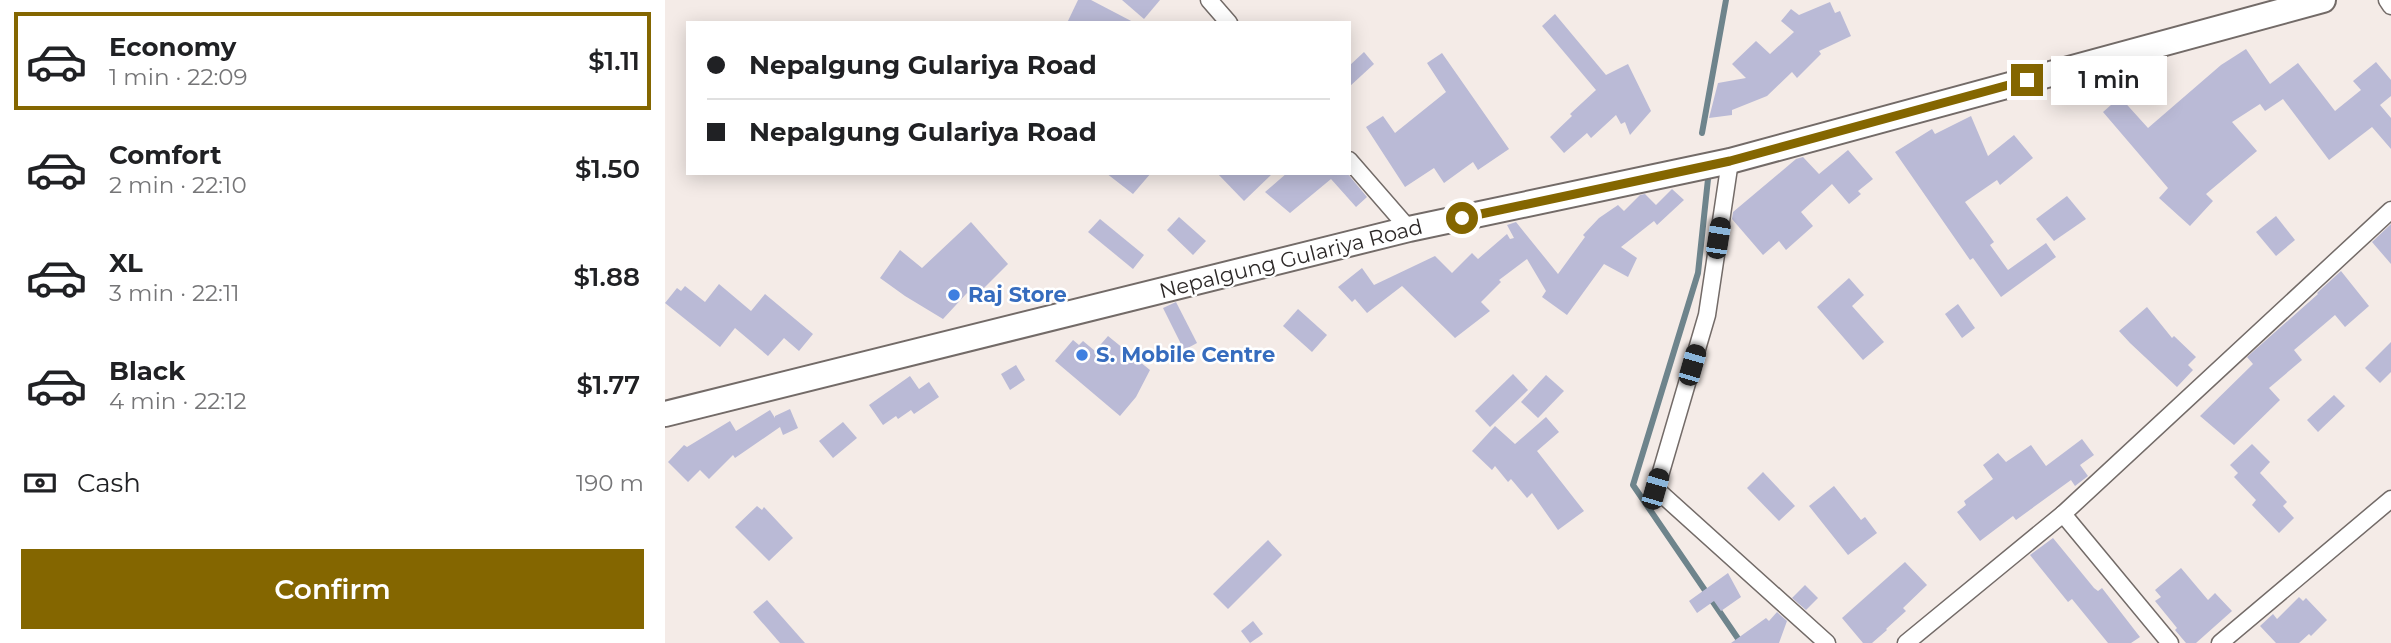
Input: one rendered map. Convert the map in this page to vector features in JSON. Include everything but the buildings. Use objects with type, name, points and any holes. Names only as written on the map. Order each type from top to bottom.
[{"type":"main road","name":"Nepalgung Gulariya Road","points":[[665,414],[1409,229],[1730,161],[2323,0]]},
{"type":"street","points":[[1209,0],[1227,21]]},
{"type":"street","points":[[2387,0],[2391,6]]},
{"type":"street","points":[[1730,161],[1707,315],[1655,489],[1827,643]]},
{"type":"street","points":[[1351,162],[1409,229]]},
{"type":"street","points":[[1906,643],[2063,514],[2391,210]]},
{"type":"street","points":[[2220,643],[2391,499]]},
{"type":"street","points":[[2063,514],[2170,643]]},
{"type":"waterway","points":[[1702,133],[1726,0]]},
{"type":"waterway","points":[[1708,179],[1698,273],[1633,485],[1741,643]]},
{"type":"place","name":"Raj Store","points":[[954,295]]},
{"type":"place","name":"S. Mobile Centre","points":[[1082,355]]},
{"type":"route","points":[[1462,218],[1730,161],[2027,80]]}]
